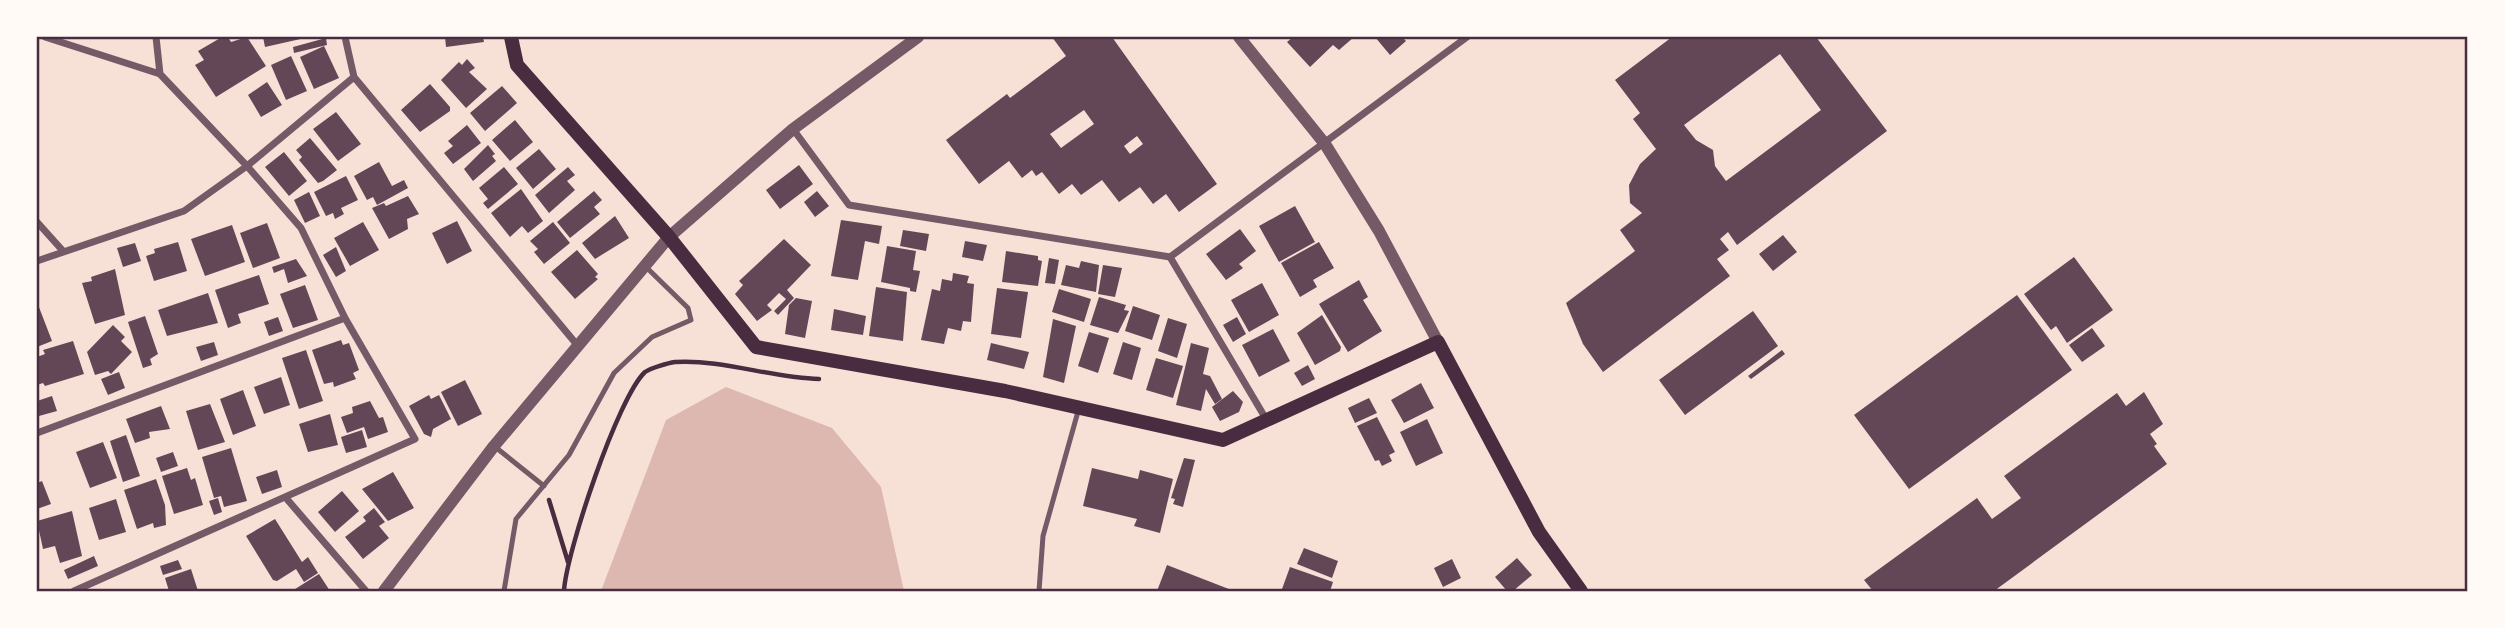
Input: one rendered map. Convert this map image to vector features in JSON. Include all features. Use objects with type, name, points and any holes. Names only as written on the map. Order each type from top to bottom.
[{"type":"main road","points":[[511,37],[517,65],[669,237],[756,347],[895,370],[1223,440],[1438,342],[1539,532],[1581,591]]},
{"type":"street","points":[[45,37],[160,74],[247,166],[300,228],[345,318],[415,439],[75,591]]},
{"type":"street","points":[[156,37],[160,74]]},
{"type":"street","points":[[345,37],[354,76],[578,346]]},
{"type":"street","points":[[384,591],[494,446],[669,237],[793,129],[918,37]]},
{"type":"street","points":[[1239,37],[1325,144],[1379,231],[1438,342]]},
{"type":"street","points":[[793,129],[849,205],[1170,257],[1467,37]]},
{"type":"street","points":[[37,261],[184,211],[247,166],[354,76]]},
{"type":"street","points":[[37,222],[63,251]]},
{"type":"street","points":[[1170,257],[1266,419]]},
{"type":"street","points":[[37,433],[345,318]]},
{"type":"street","points":[[286,498],[366,591]]},
{"type":"lane","points":[[504,591],[516,520],[569,455],[614,373],[652,337],[691,320],[688,308],[645,266]]},
{"type":"lane","points":[[1039,591],[1043,536],[1079,408]]},
{"type":"lane","points":[[494,446],[544,486]]},
{"type":"path","points":[[564,591],[568,563],[597,474],[629,395],[646,371],[674,362],[825,379]]},
{"type":"path","points":[[555,518],[568,563]]},
{"type":"shaded area","points":[[726,387],[832,428],[881,487],[904,591],[601,591],[666,420]]},
{"type":"building","points":[[222,37],[228,37],[231,42],[247,37],[266,66],[216,97],[195,65],[204,60],[198,51]]},
{"type":"building","points":[[263,37],[305,37],[305,38],[265,47]]},
{"type":"building","points":[[445,37],[483,37],[484,42],[446,47]]},
{"type":"building","points":[[1052,37],[1112,37],[1217,184],[1179,212],[1166,194],[1153,204],[1140,187],[1119,202],[1102,180],[1081,195],[1072,184],[1059,194],[1042,172],[1036,176],[1032,170],[1022,178],[1009,161],[979,184],[946,140],[1007,94],[1010,98],[1066,56]],"holes":[[[1084,110],[1094,124],[1061,148],[1050,134]],[[1137,136],[1143,144],[1130,154],[1124,146]]]},
{"type":"building","points":[[1293,37],[1354,37],[1339,50],[1333,45],[1310,67],[1287,42]]},
{"type":"building","points":[[1375,37],[1402,37],[1406,41],[1390,55]]},
{"type":"building","points":[[1672,37],[1816,37],[1887,131],[1737,245],[1728,232],[1720,239],[1729,250],[1717,259],[1730,276],[1603,372],[1583,344],[1566,303],[1635,251],[1620,230],[1642,213],[1630,203],[1629,185],[1640,164],[1656,149],[1633,119],[1640,113],[1615,80]],"holes":[[[1780,54],[1821,110],[1726,181],[1715,166],[1713,150],[1696,140],[1684,125]]]},
{"type":"building","points":[[326,38],[327,45],[294,53],[293,47]]},
{"type":"building","points":[[324,46],[339,78],[314,89],[300,57]]},
{"type":"building","points":[[291,56],[307,91],[286,100],[271,65]]},
{"type":"building","points":[[467,59],[475,68],[469,72],[487,89],[466,108],[441,80],[459,62],[462,65]]},
{"type":"building","points":[[267,82],[282,105],[261,117],[248,95]]},
{"type":"building","points":[[430,84],[450,107],[450,111],[420,132],[401,110]]},
{"type":"building","points":[[502,86],[517,103],[485,131],[470,113]]},
{"type":"building","points":[[336,112],[361,144],[338,161],[313,129]]},
{"type":"building","points":[[515,120],[533,142],[510,161],[492,140]]},
{"type":"building","points":[[467,125],[481,143],[453,164],[444,153],[453,146],[448,141]]},
{"type":"building","points":[[310,138],[337,170],[318,183],[299,160],[302,157],[296,150]]},
{"type":"building","points":[[488,145],[495,154],[492,156],[496,161],[473,181],[464,169]]},
{"type":"building","points":[[539,149],[556,169],[533,189],[516,168]]},
{"type":"building","points":[[284,152],[307,181],[289,196],[265,167]]},
{"type":"building","points":[[379,162],[392,186],[404,180],[408,188],[377,205],[373,197],[367,200],[354,176]]},
{"type":"building","points":[[799,165],[813,184],[780,209],[766,190]]},
{"type":"building","points":[[504,167],[518,184],[488,209],[483,203],[488,199],[479,188]]},
{"type":"building","points":[[568,167],[575,175],[567,181],[575,190],[549,213],[535,195]]},
{"type":"building","points":[[346,176],[358,200],[341,208],[344,214],[335,219],[333,213],[326,216],[314,192]]},
{"type":"building","points":[[521,189],[543,221],[528,233],[522,226],[510,237],[491,213]]},
{"type":"building","points":[[594,191],[602,200],[594,207],[600,214],[570,238],[557,222]]},
{"type":"building","points":[[817,191],[829,206],[815,217],[804,202]]},
{"type":"building","points":[[309,192],[320,216],[305,223],[294,200]]},
{"type":"building","points":[[408,196],[419,214],[407,219],[408,229],[389,239],[372,208],[384,203],[386,206]]},
{"type":"building","points":[[1295,206],[1315,242],[1279,262],[1259,226]]},
{"type":"building","points":[[615,216],[629,238],[595,259],[582,243]]},
{"type":"building","points":[[841,220],[882,226],[879,244],[865,241],[858,280],[831,276]]},
{"type":"building","points":[[457,221],[472,251],[447,264],[432,233]]},
{"type":"building","points":[[363,222],[379,250],[350,266],[334,238]]},
{"type":"building","points":[[553,222],[570,243],[544,264],[534,252],[538,249],[530,241]]},
{"type":"building","points":[[267,223],[280,258],[253,268],[240,233]]},
{"type":"building","points":[[232,225],[245,262],[205,276],[191,239]]},
{"type":"building","points":[[1240,229],[1256,251],[1239,264],[1243,268],[1226,280],[1206,254]]},
{"type":"building","points":[[903,230],[929,234],[926,251],[900,246]]},
{"type":"building","points":[[1783,235],[1797,252],[1773,271],[1759,254]]},
{"type":"building","points":[[784,239],[811,265],[787,290],[794,298],[778,315],[774,311],[786,299],[779,293],[767,305],[772,310],[757,321],[735,294],[743,285],[739,281]]},
{"type":"building","points":[[965,241],[987,245],[983,261],[962,257]]},
{"type":"building","points":[[178,242],[187,271],[154,281],[146,256],[155,253],[154,249]]},
{"type":"building","points":[[1319,242],[1334,268],[1313,280],[1317,287],[1300,297],[1281,263]]},
{"type":"building","points":[[135,243],[141,261],[123,267],[117,248]]},
{"type":"building","points":[[887,246],[916,251],[913,270],[920,271],[916,292],[910,291],[910,288],[881,282]]},
{"type":"building","points":[[336,247],[346,271],[336,277],[323,255]]},
{"type":"building","points":[[577,250],[598,274],[595,277],[598,279],[575,299],[551,272]]},
{"type":"building","points":[[1006,251],[1038,256],[1038,260],[1042,261],[1038,286],[1002,282]]},
{"type":"building","points":[[2074,257],[2113,310],[2067,343],[2056,326],[2051,330],[2024,294]]},
{"type":"building","points":[[1049,258],[1059,260],[1055,284],[1045,283]]},
{"type":"building","points":[[296,259],[307,276],[288,283],[284,269],[274,273],[272,267]]},
{"type":"building","points":[[1081,261],[1099,265],[1096,292],[1061,285],[1066,265],[1079,268]]},
{"type":"building","points":[[1103,265],[1122,268],[1115,297],[1098,294]]},
{"type":"building","points":[[115,269],[125,315],[95,324],[82,283]]},
{"type":"building","points":[[953,273],[969,276],[967,283],[974,284],[971,322],[963,321],[961,331],[948,328],[944,344],[921,340],[932,289],[940,291],[942,279],[952,281]]},
{"type":"building","points":[[259,275],[269,304],[238,314],[241,323],[228,328],[215,290]]},
{"type":"building","points":[[1359,280],[1368,297],[1363,300],[1382,331],[1348,352],[1319,304]]},
{"type":"building","points":[[1262,283],[1279,315],[1249,332],[1231,300]]},
{"type":"building","points":[[305,285],[318,320],[293,328],[280,294]]},
{"type":"building","points":[[876,287],[907,292],[903,341],[869,336]]},
{"type":"building","points":[[997,288],[1028,292],[1021,338],[991,334]]},
{"type":"building","points":[[1059,289],[1091,299],[1084,322],[1052,312]]},
{"type":"building","points":[[208,293],[218,323],[167,336],[158,310]]},
{"type":"building","points":[[2017,295],[2072,370],[1909,489],[1854,415]]},
{"type":"building","points":[[1099,297],[1126,305],[1124,310],[1129,311],[1118,333],[1090,325]]},
{"type":"building","points":[[796,298],[812,301],[805,338],[785,334],[789,305]]},
{"type":"building","points":[[37,302],[52,341],[37,347]]},
{"type":"building","points":[[1133,306],[1160,315],[1152,340],[1125,331]]},
{"type":"building","points":[[834,309],[866,316],[863,335],[831,330]]},
{"type":"building","points":[[1753,311],[1778,346],[1685,415],[1659,380]]},
{"type":"building","points":[[1322,315],[1341,347],[1340,351],[1315,365],[1297,333]]},
{"type":"building","points":[[145,316],[158,354],[150,359],[152,365],[143,368],[128,322]]},
{"type":"building","points":[[278,317],[283,331],[269,336],[264,322]]},
{"type":"building","points":[[1237,317],[1246,334],[1233,342],[1223,325]]},
{"type":"building","points":[[1168,318],[1187,324],[1177,358],[1158,351]]},
{"type":"building","points":[[1053,319],[1076,326],[1064,383],[1043,377]]},
{"type":"building","points":[[113,325],[125,337],[121,341],[132,352],[111,374],[108,371],[95,375],[87,352]]},
{"type":"building","points":[[2092,328],[2105,346],[2082,362],[2069,345]]},
{"type":"building","points":[[1273,329],[1290,361],[1259,377],[1242,345]]},
{"type":"building","points":[[1089,332],[1109,338],[1098,373],[1078,366]]},
{"type":"building","points":[[341,340],[343,345],[349,343],[359,370],[353,373],[356,379],[334,387],[333,382],[324,384],[312,350]]},
{"type":"building","points":[[73,341],[84,374],[45,386],[43,383],[37,385],[37,357],[45,354],[43,350]]},
{"type":"building","points":[[214,342],[218,355],[201,361],[196,347]]},
{"type":"building","points":[[1123,342],[1141,348],[1132,380],[1113,374]]},
{"type":"building","points":[[991,343],[1029,352],[1024,369],[987,360]]},
{"type":"building","points":[[1191,343],[1209,348],[1203,374],[1210,376],[1222,399],[1215,404],[1206,389],[1201,411],[1176,405]]},
{"type":"building","points":[[306,350],[323,401],[299,409],[282,358]]},
{"type":"building","points":[[1782,350],[1785,354],[1751,379],[1748,376]]},
{"type":"building","points":[[1156,358],[1183,366],[1173,398],[1146,390]]},
{"type":"building","points":[[1308,365],[1315,379],[1302,386],[1294,373]]},
{"type":"building","points":[[119,372],[125,388],[108,395],[101,379]]},
{"type":"building","points":[[281,377],[290,405],[264,414],[254,387]]},
{"type":"building","points":[[465,380],[482,414],[458,426],[441,392]]},
{"type":"building","points":[[1421,383],[1434,408],[1404,423],[1391,400]]},
{"type":"building","points":[[243,390],[256,426],[233,435],[220,399]]},
{"type":"building","points":[[1233,391],[1243,402],[1239,412],[1220,421],[1212,407]]},
{"type":"building","points":[[2144,392],[2163,424],[2150,434],[2157,444],[2154,446],[2167,464],[1994,591],[1873,591],[1864,580],[1977,498],[1992,519],[2021,498],[2004,476],[2117,393],[2126,406]]},
{"type":"building","points":[[429,395],[431,399],[439,395],[451,419],[433,429],[431,437],[424,434],[409,406]]},
{"type":"building","points":[[52,396],[57,411],[39,416],[37,401]]},
{"type":"building","points":[[1369,398],[1377,413],[1355,423],[1348,408]]},
{"type":"building","points":[[370,401],[379,418],[383,417],[388,432],[368,439],[364,427],[347,433],[341,417],[353,413],[352,407]]},
{"type":"building","points":[[210,404],[225,442],[198,450],[186,411]]},
{"type":"building","points":[[161,406],[170,429],[149,432],[150,438],[135,443],[126,419]]},
{"type":"building","points":[[330,414],[338,445],[308,452],[299,424]]},
{"type":"building","points":[[1377,417],[1395,452],[1389,455],[1392,461],[1382,466],[1379,460],[1375,461],[1357,426]]},
{"type":"building","points":[[1427,419],[1443,453],[1416,466],[1400,432]]},
{"type":"building","points":[[362,430],[367,447],[346,453],[341,437]]},
{"type":"building","points":[[126,435],[140,476],[123,482],[110,441]]},
{"type":"building","points":[[103,442],[117,478],[90,488],[76,452]]},
{"type":"building","points":[[231,448],[247,501],[224,507],[221,496],[214,498],[202,457]]},
{"type":"building","points":[[173,452],[178,466],[161,472],[156,458]]},
{"type":"building","points":[[1184,458],[1195,460],[1183,507],[1173,504],[1175,499],[1171,498]]},
{"type":"building","points":[[187,468],[191,480],[195,478],[203,505],[174,514],[162,476]]},
{"type":"building","points":[[1092,468],[1138,479],[1140,470],[1173,479],[1160,533],[1134,526],[1137,519],[1083,506]]},
{"type":"building","points":[[277,470],[282,487],[262,494],[256,477]]},
{"type":"building","points":[[393,472],[414,508],[388,521],[362,489]]},
{"type":"building","points":[[156,479],[165,505],[166,525],[154,528],[153,523],[137,529],[124,490]]},
{"type":"building","points":[[42,481],[51,504],[37,509],[37,483]]},
{"type":"building","points":[[342,491],[359,511],[335,532],[318,512]]},
{"type":"building","points":[[218,498],[222,512],[214,515],[209,501]]},
{"type":"building","points":[[116,499],[126,532],[99,540],[89,508]]},
{"type":"building","points":[[374,508],[385,522],[379,526],[389,538],[363,559],[345,537],[366,521],[363,517]]},
{"type":"building","points":[[72,511],[82,556],[60,563],[55,546],[43,549],[37,521]]},
{"type":"building","points":[[275,519],[302,562],[308,557],[318,573],[304,582],[296,569],[277,581],[273,580],[246,536]]},
{"type":"building","points":[[1304,548],[1338,561],[1332,578],[1297,564]]},
{"type":"building","points":[[94,556],[98,566],[68,579],[64,570]]},
{"type":"building","points":[[1517,558],[1532,575],[1513,591],[1507,591],[1495,577]]},
{"type":"building","points":[[1452,559],[1461,578],[1443,587],[1434,568]]},
{"type":"building","points":[[178,560],[182,569],[163,575],[160,566]]},
{"type":"building","points":[[1167,565],[1234,591],[1157,591]]},
{"type":"building","points":[[1290,567],[1333,582],[1330,591],[1282,589]]},
{"type":"building","points":[[191,569],[198,591],[169,591],[165,578]]},
{"type":"building","points":[[319,574],[330,591],[292,591]]}]
